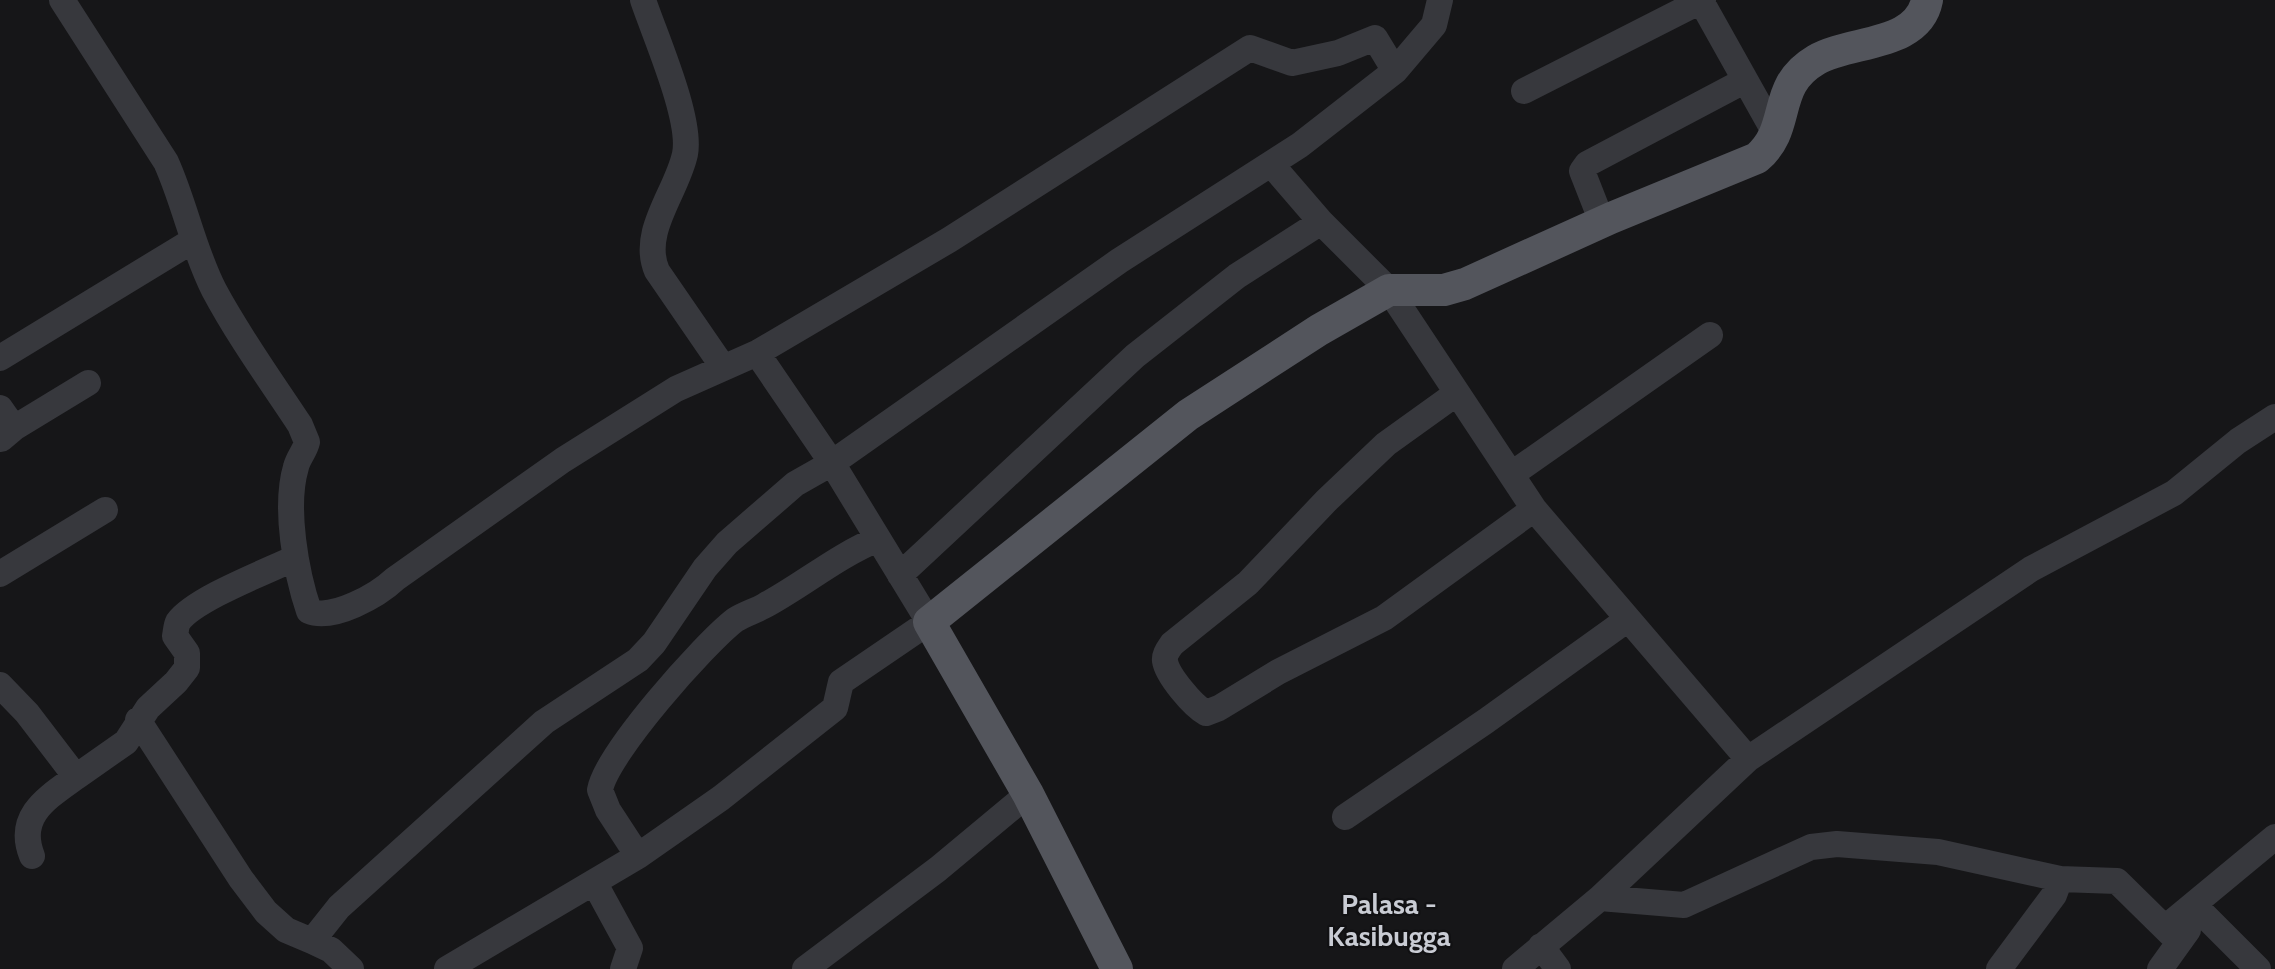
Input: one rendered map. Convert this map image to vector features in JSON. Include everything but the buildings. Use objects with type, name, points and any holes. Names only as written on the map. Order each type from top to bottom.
[{"type":"main road","points":[[1118,969],[1028,794],[929,622],[1188,415],[1319,330],[1389,290],[1444,290],[1455,287],[1602,222],[1756,158],[1768,148],[1776,135],[1784,98],[1791,82],[1802,69],[1818,59],[1848,47],[1905,31],[1919,21],[1927,0]]},
{"type":"street","points":[[62,0],[166,162],[192,241],[215,291],[300,425],[308,442],[296,465],[293,481],[295,558],[309,611],[318,615],[361,602],[382,591],[395,579],[563,460],[676,389],[757,353],[949,240],[1251,48],[1292,63],[1338,52],[1375,38],[1395,71]]},
{"type":"street","points":[[643,0],[669,73],[686,141],[685,154],[660,219],[650,256],[657,271],[723,367]]},
{"type":"street","points":[[312,941],[339,907],[544,722],[638,660],[654,643],[705,568],[727,543],[795,484],[832,463],[1119,261],[1300,145],[1395,71],[1434,25],[1440,0]]},
{"type":"street","points":[[1524,91],[1702,1],[1744,81],[1776,135]]},
{"type":"street","points":[[1602,222],[1582,171],[1587,164],[1744,81]]},
{"type":"street","points":[[1270,164],[1321,222],[1389,290],[1534,509],[1748,759]]},
{"type":"street","points":[[900,575],[1135,356],[1237,276],[1321,222]]},
{"type":"street","points":[[0,358],[192,241]]},
{"type":"street","points":[[1512,474],[1710,335]]},
{"type":"street","points":[[447,969],[638,856],[721,798],[835,708],[842,682],[929,622],[832,463],[757,353]]},
{"type":"street","points":[[5,425],[88,383]]},
{"type":"street","points":[[1457,393],[1386,444],[1326,501],[1248,583],[1172,644],[1167,651],[1165,661],[1177,683],[1197,708],[1206,713],[1219,708],[1278,672],[1384,618],[1534,509]]},
{"type":"street","points":[[1515,969],[1600,898],[1748,759],[2031,569],[2174,493],[2238,441],[2275,417]]},
{"type":"street","points":[[0,574],[105,510]]},
{"type":"street","points":[[638,856],[608,810],[600,790],[607,768],[634,731],[703,650],[738,618],[765,606],[857,548],[879,539]]},
{"type":"street","points":[[32,856],[27,844],[30,818],[53,794],[126,742],[138,720],[187,668],[188,653],[175,636],[177,623],[189,612],[233,587],[295,558]]},
{"type":"street","points":[[1346,817],[1486,721],[1628,619]]},
{"type":"street","points":[[0,685],[27,713],[76,777]]},
{"type":"street","points":[[138,720],[240,879],[266,912],[286,930],[331,950],[351,969]]},
{"type":"street","points":[[805,969],[938,869],[1028,794]]},
{"type":"street","points":[[2160,969],[2172,935],[2275,837]]},
{"type":"street","points":[[1600,898],[1684,905],[1811,847],[1837,844],[1938,852],[2060,879],[2117,881],[2172,935]]},
{"type":"street","points":[[1999,969],[2054,895],[2060,879]]},
{"type":"street","points":[[594,882],[630,948],[623,969]]},
{"type":"street","points":[[2203,905],[2258,969]]},
{"type":"street","points":[[1541,946],[1558,969]]},
{"type":"district","name":"Palasa - Kasibugga","points":[[1389,920]]}]
